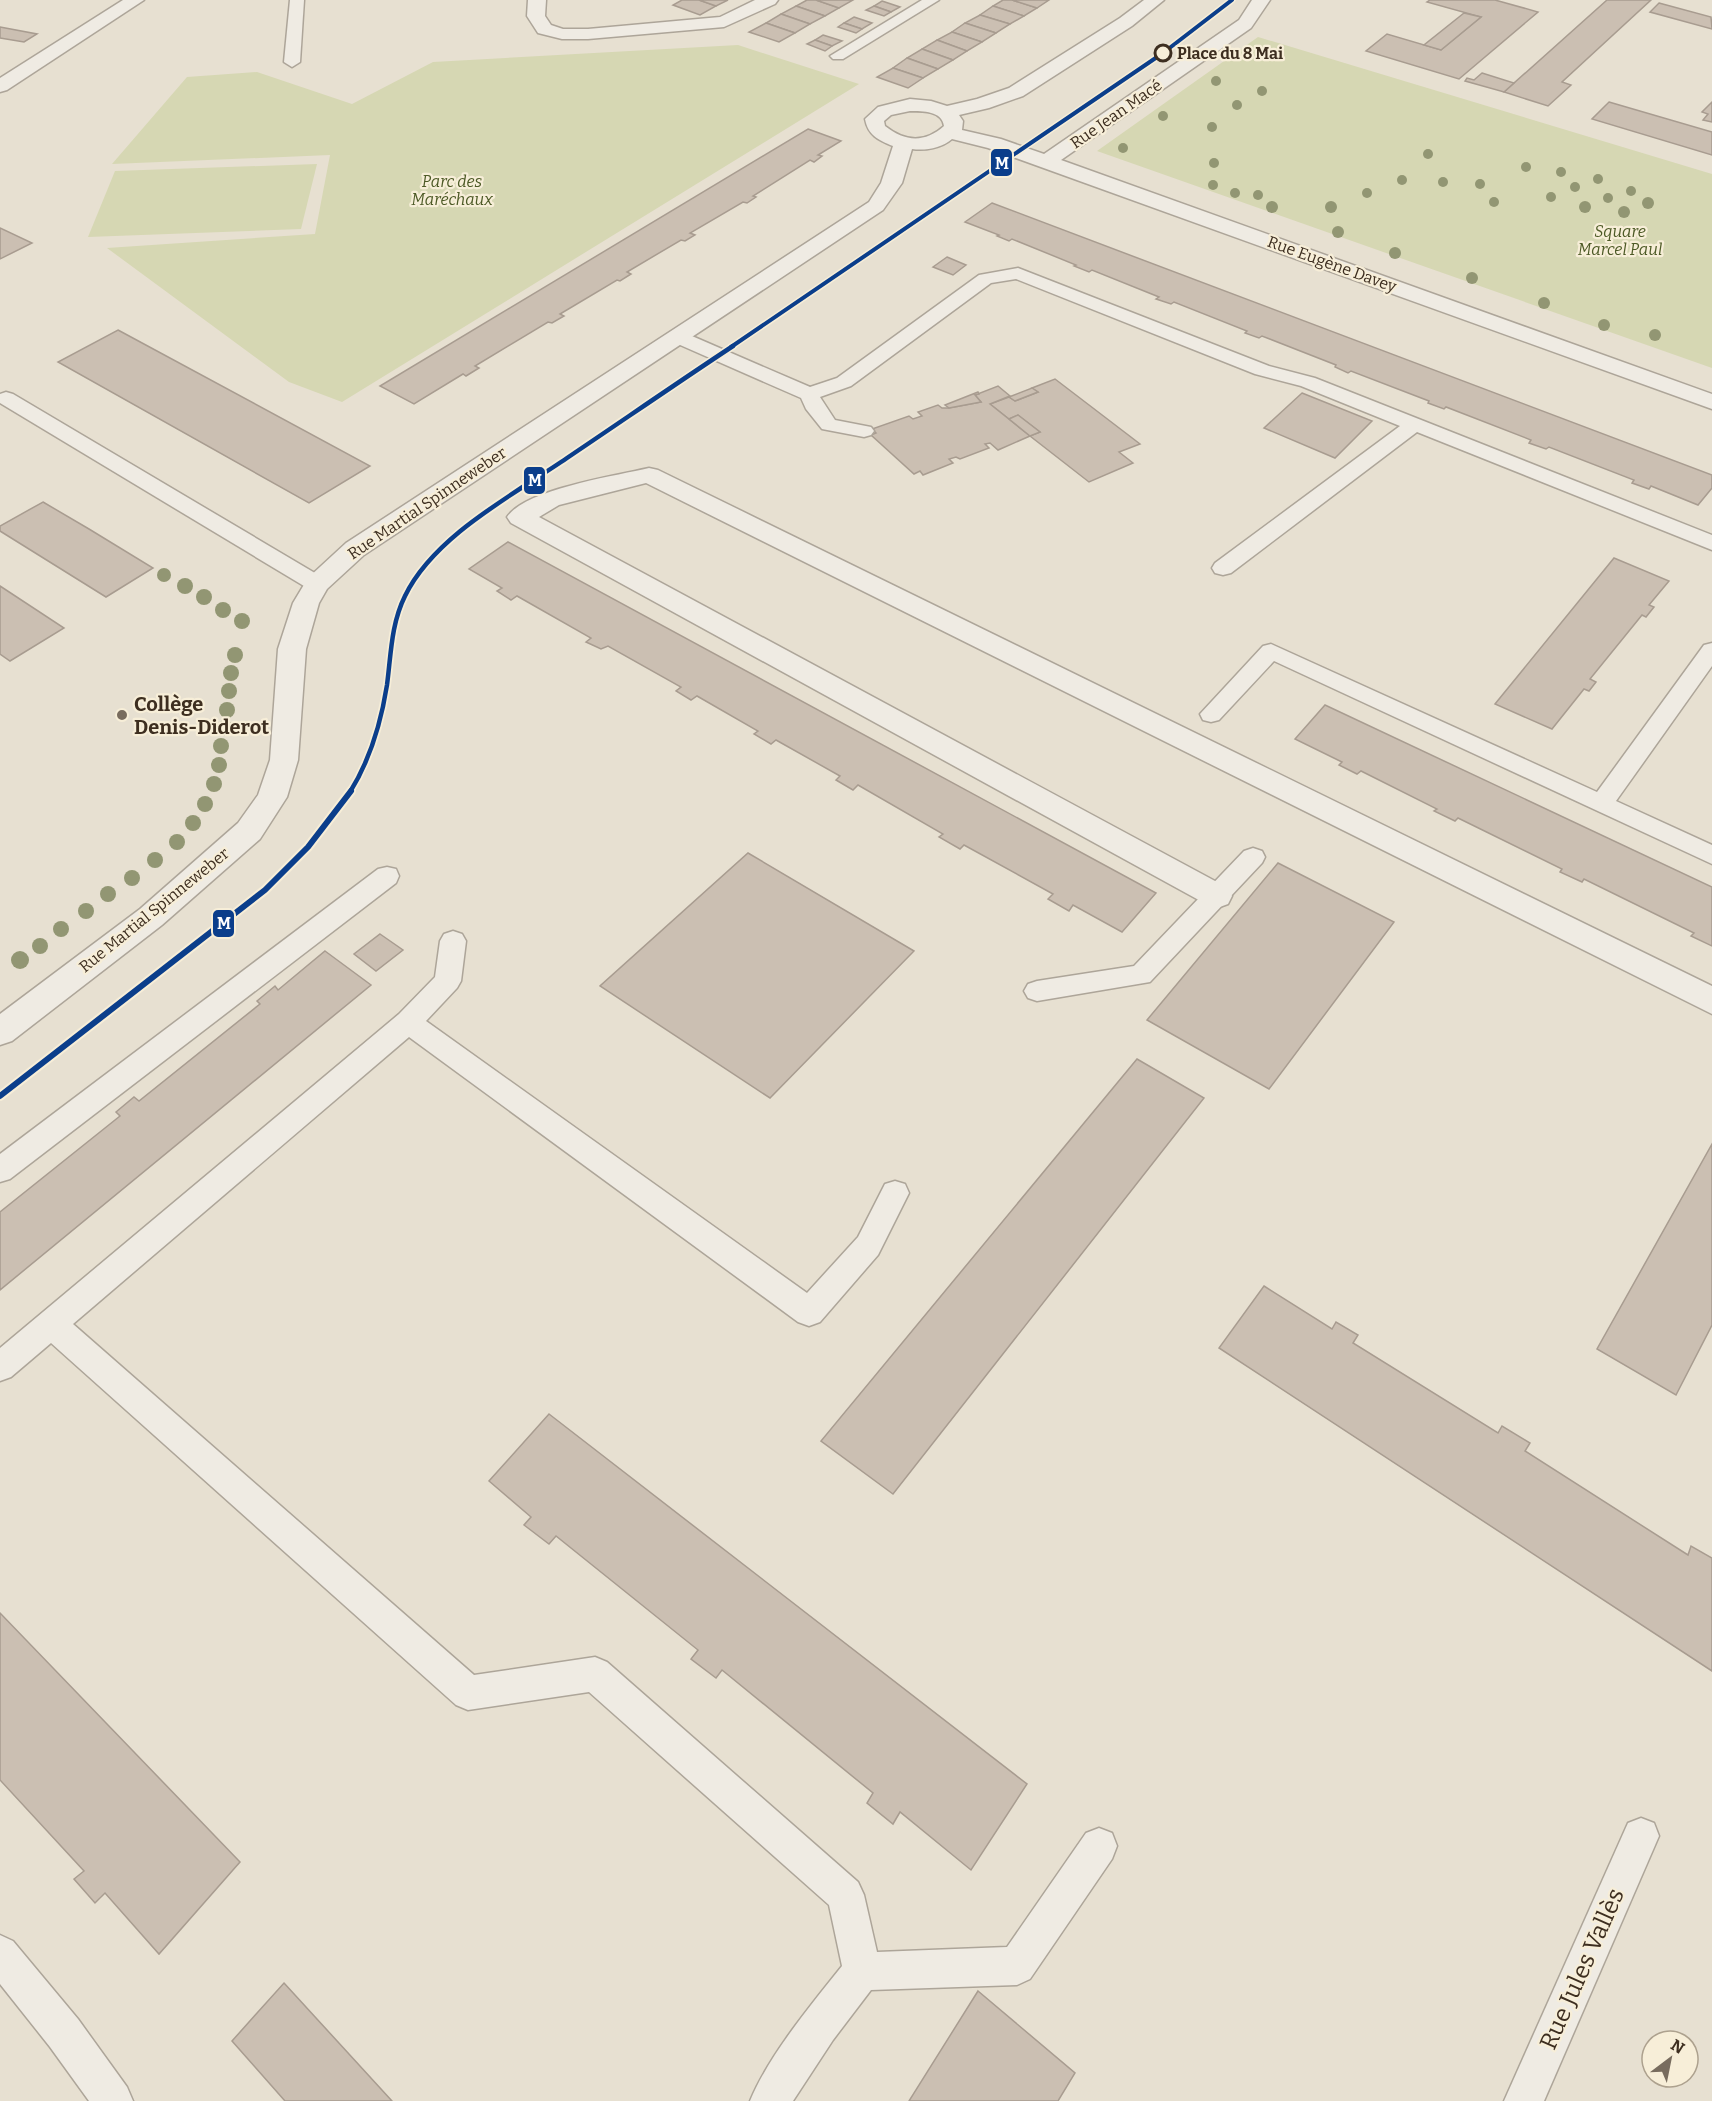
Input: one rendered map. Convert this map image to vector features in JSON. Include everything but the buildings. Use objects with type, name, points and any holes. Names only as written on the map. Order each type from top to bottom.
[{"type":"street","points":[[0,86],[135,0]]},
{"type":"street","points":[[537,0],[536,16],[544,29],[562,34],[588,34],[724,22],[769,0]]},
{"type":"street","points":[[945,111],[954,122],[950,133],[931,142],[904,143],[882,136],[876,131],[874,119],[887,109],[923,105],[945,111],[982,104],[1016,92],[1126,22],[1155,0]]},
{"type":"street","name":"Rue Jean Macé","points":[[1046,162],[1245,24],[1262,0]]},
{"type":"street","name":"Rue Eugène Davey","points":[[950,133],[994,143],[1712,402]]},
{"type":"street","name":"Rue Martial Spinneweber","points":[[0,1032],[151,917],[249,831],[272,797],[284,760],[292,649],[306,603],[316,584],[355,549],[876,206],[888,194],[904,143]]},
{"type":"street","points":[[1216,896],[520,517],[550,499],[649,475],[1712,1001]]},
{"type":"lane","points":[[292,62],[297,0]]},
{"type":"lane","points":[[838,56],[932,0]]},
{"type":"lane","points":[[809,394],[844,382],[985,279],[1018,273],[1262,370],[1308,382],[1712,543]]},
{"type":"lane","points":[[678,337],[809,394],[816,409],[829,425],[864,431]]},
{"type":"lane","points":[[6,398],[316,584]]},
{"type":"lane","points":[[1223,568],[1414,425]]},
{"type":"lane","points":[[1601,804],[1712,650]]},
{"type":"lane","points":[[1211,714],[1271,651],[1712,855]]},
{"type":"lane","points":[[1037,992],[1141,975],[1253,857]]},
{"type":"lane","points":[[0,1170],[387,876]]},
{"type":"lane","points":[[0,1367],[408,1023],[448,981],[453,941]]},
{"type":"lane","points":[[408,1023],[809,1312],[868,1246],[895,1193]]},
{"type":"lane","points":[[52,1325],[468,1693],[595,1674],[845,1895],[862,1971]]},
{"type":"lane","name":"Rue Jules Vallès","points":[[1524,2101],[1641,1836]]},
{"type":"lane","points":[[862,1971],[1017,1966],[1099,1846]]},
{"type":"lane","points":[[0,1954],[64,2033],[113,2101]]},
{"type":"lane","points":[[770,2101],[819,2026],[862,1971]]},
{"type":"green space","name":"Square Marcel Paul","points":[[1258,37],[1712,174],[1712,368],[1097,151]]},
{"type":"green space","name":"Parc des Maréchaux","points":[[738,45],[859,84],[342,402],[289,382],[107,248],[315,234],[330,155],[112,164],[187,77],[257,72],[352,104],[433,62]]},
{"type":"green space","points":[[317,164],[301,229],[88,237],[115,171]]},
{"type":"transit line","name":"M","points":[[0,1096],[265,890],[328,824],[354,786],[377,730],[400,607],[419,573],[448,544],[479,518],[1163,53],[1232,0]]},
{"type":"place","name":"Place du 8 Mai","points":[[1163,53]]},
{"type":"place","name":"Collège Denis-Diderot","points":[[122,715]]}]
